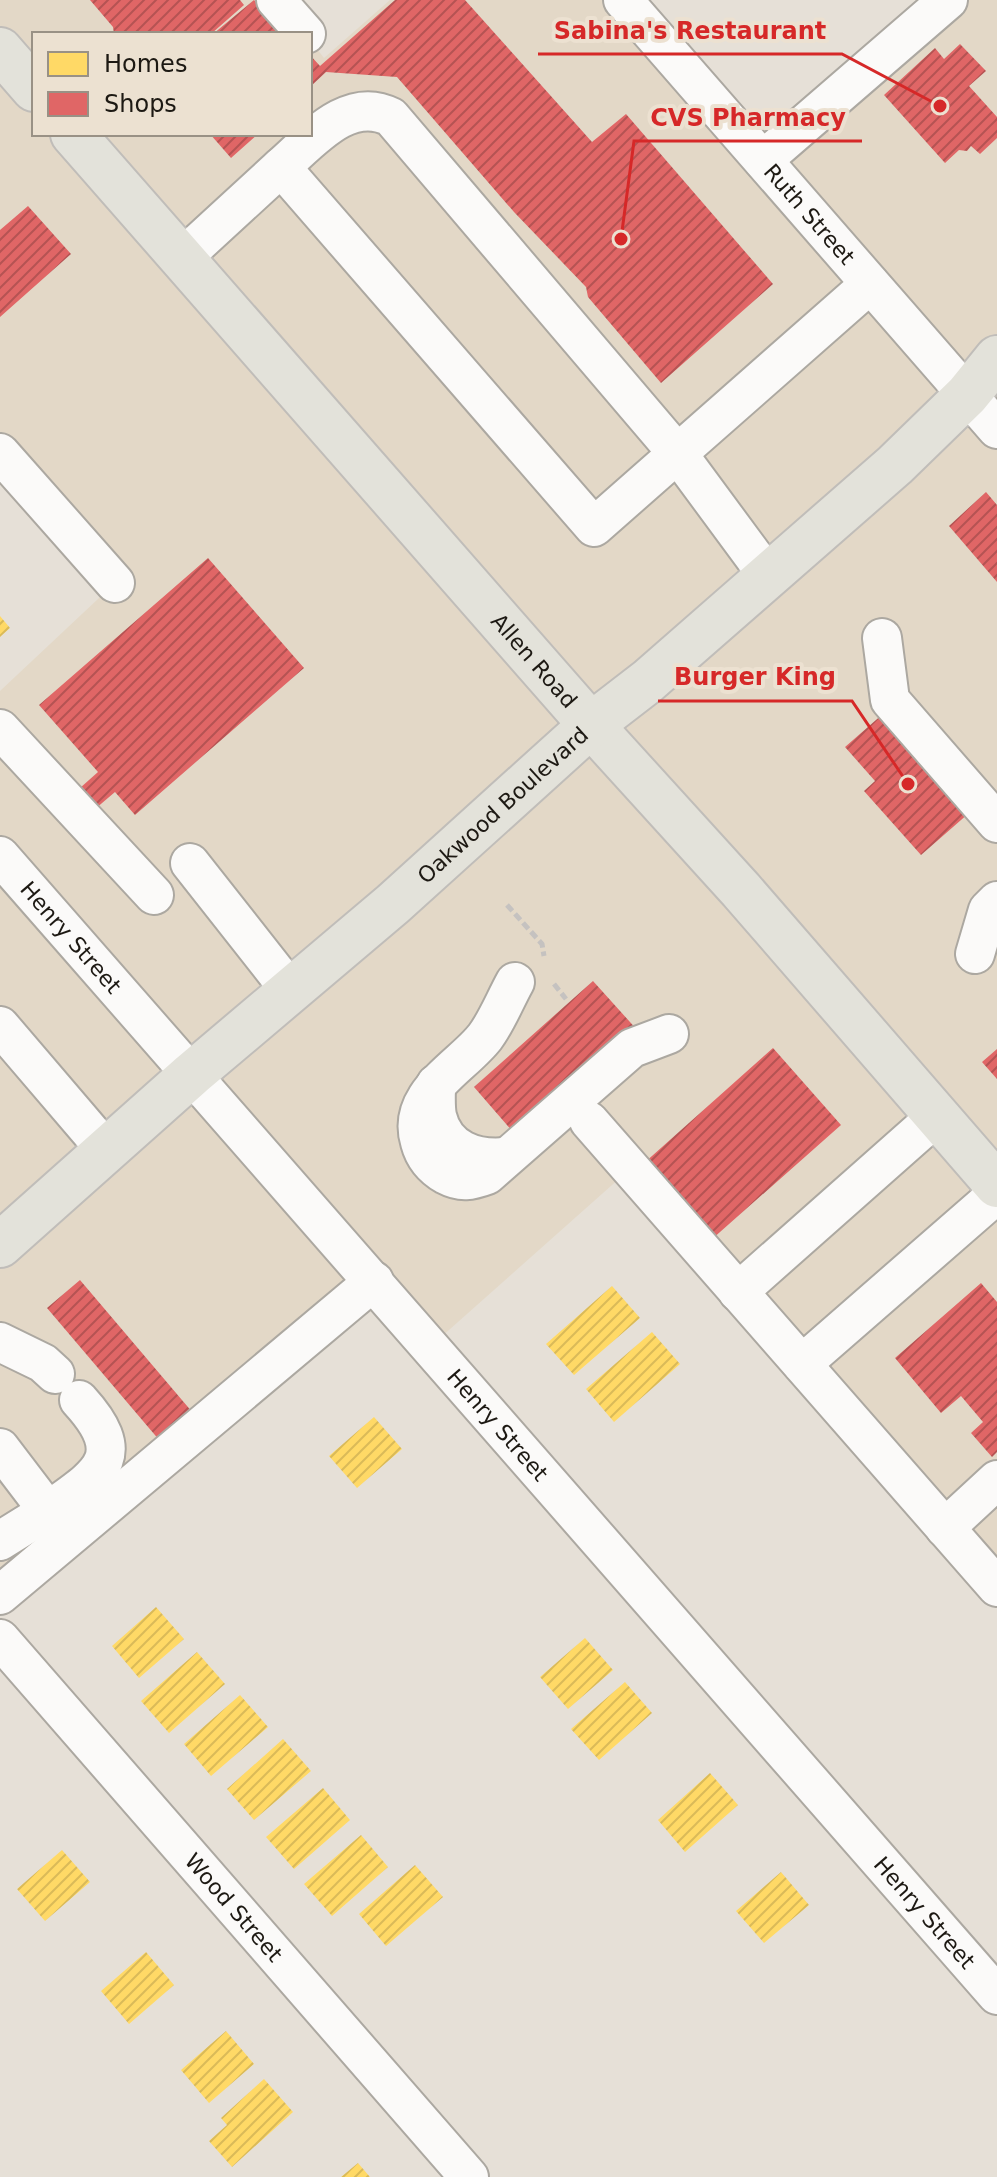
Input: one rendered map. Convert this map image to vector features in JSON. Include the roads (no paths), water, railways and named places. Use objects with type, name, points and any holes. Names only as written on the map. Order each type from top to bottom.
[{"type":"main road","points":[[0,50],[32,87]]},
{"type":"main road","name":"Allen Road","points":[[75,136],[591,725],[741,890],[997,1185]]},
{"type":"main road","name":"Oakwood Boulevard","points":[[0,1245],[192,1074],[393,904],[591,725],[648,681],[895,465],[967,395],[997,358]]},
{"type":"street","points":[[276,0],[304,32]]},
{"type":"street","name":"Ruth Street","points":[[623,0],[997,429]]},
{"type":"street","points":[[763,160],[948,0]]},
{"type":"street","points":[[182,258],[332,122],[359,111],[380,111],[391,117],[678,454],[768,576]]},
{"type":"street","points":[[281,167],[594,527],[870,284]]},
{"type":"street","points":[[0,453],[115,583]]},
{"type":"street","points":[[882,638],[890,700],[997,823]]},
{"type":"street","points":[[0,729],[154,895]]},
{"type":"street","name":"Henry Street","points":[[2,863],[374,1281],[997,1995]]},
{"type":"street","points":[[190,863],[290,990]]},
{"type":"street","points":[[975,954],[988,910],[997,901]]},
{"type":"street","points":[[515,982],[484,1038],[436,1084],[437,1116],[449,1139],[468,1155],[484,1159],[506,1157],[632,1048],[669,1034]]},
{"type":"street","points":[[0,1026],[106,1150]]},
{"type":"street","points":[[738,1292],[938,1115]]},
{"type":"street","points":[[589,1121],[997,1587]]},
{"type":"street","points":[[802,1364],[997,1194]]},
{"type":"street","points":[[0,1595],[374,1281]]},
{"type":"street","points":[[0,1342],[43,1363],[67,1387],[94,1416],[104,1434],[106,1452],[102,1467],[93,1478],[0,1541]]},
{"type":"street","points":[[0,1448],[48,1511]]},
{"type":"street","points":[[945,1528],[997,1480]]},
{"type":"street","name":"Wood Street","points":[[0,1639],[469,2177]]},
{"type":"place","name":"Sabina's Restaurant","points":[[940,106]]},
{"type":"place","name":"CVS Pharmacy","points":[[621,239]]},
{"type":"place","name":"Burger King","points":[[908,784]]}]
